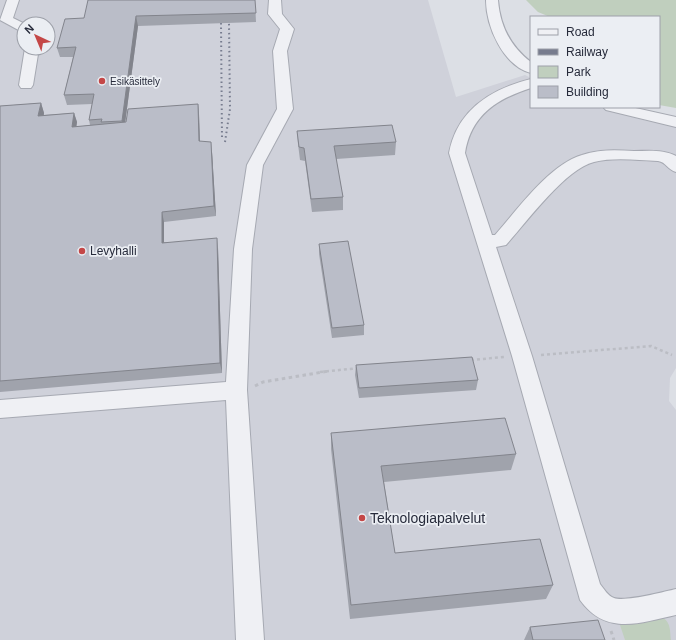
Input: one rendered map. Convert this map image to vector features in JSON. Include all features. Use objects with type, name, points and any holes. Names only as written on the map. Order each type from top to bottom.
[{"type":"street","points":[[12,0],[6,19],[16,25]]},
{"type":"street","points":[[250,640],[236,392],[243,249],[255,165],[285,109],[280,51],[287,29],[275,14],[275,0]]},
{"type":"street","points":[[492,0],[494,20],[500,38],[516,58],[530,68]]},
{"type":"street","points":[[26,85],[31,56]]},
{"type":"street","points":[[530,83],[521,86],[483,107],[463,127],[458,139],[457,153],[522,356],[589,591],[598,603],[612,611],[637,610],[676,602]]},
{"type":"street","points":[[614,108],[676,122]]},
{"type":"street","points":[[485,241],[500,241],[567,168],[584,159],[658,155],[667,157],[675,163],[676,167]]},
{"type":"street","points":[[0,409],[236,392]]},
{"type":"path","points":[[466,360],[651,346],[672,355]]},
{"type":"path","points":[[236,392],[263,382],[323,371],[363,368]]},
{"type":"shaded area","points":[[0,0],[428,0],[456,97],[525,75],[530,78],[530,108],[600,108],[647,121],[676,126],[676,368],[670,378],[669,401],[676,410],[676,640],[0,640]]},
{"type":"green space","points":[[526,0],[676,0],[676,108],[660,105],[660,16],[548,16],[538,12]]},
{"type":"green space","points":[[661,617],[667,621],[671,640],[625,640],[619,622]]},
{"type":"building","name":"Esikäsittely","points":[[88,0],[255,0],[256,13],[136,16],[122,121],[101,122],[102,119],[89,120],[94,94],[64,95],[76,47],[57,48],[65,19],[84,18]]},
{"type":"building","name":"Levyhalli","points":[[41,103],[38,116],[74,113],[72,127],[126,122],[128,109],[198,104],[199,141],[211,142],[214,206],[162,212],[162,243],[217,238],[220,363],[0,381],[0,106]]},
{"type":"building","points":[[392,125],[396,142],[334,146],[343,197],[311,199],[304,148],[299,147],[297,131]]},
{"type":"building","points":[[348,241],[364,325],[332,328],[319,244]]},
{"type":"building","points":[[472,357],[478,380],[359,388],[356,365]]},
{"type":"building","name":"Teknologiapalvelut","points":[[505,418],[516,454],[381,466],[395,553],[540,539],[553,585],[351,605],[331,433]]},
{"type":"building","points":[[598,620],[605,640],[533,640],[530,627]]},
{"type":"railway","points":[[221,23],[222,139]]},
{"type":"railway","points":[[225,142],[230,109],[229,23]]},
{"type":"place","name":"Esikäsittely","points":[[102,81]]},
{"type":"place","name":"Levyhalli","points":[[82,251]]},
{"type":"place","name":"Teknologiapalvelut","points":[[362,518]]}]
